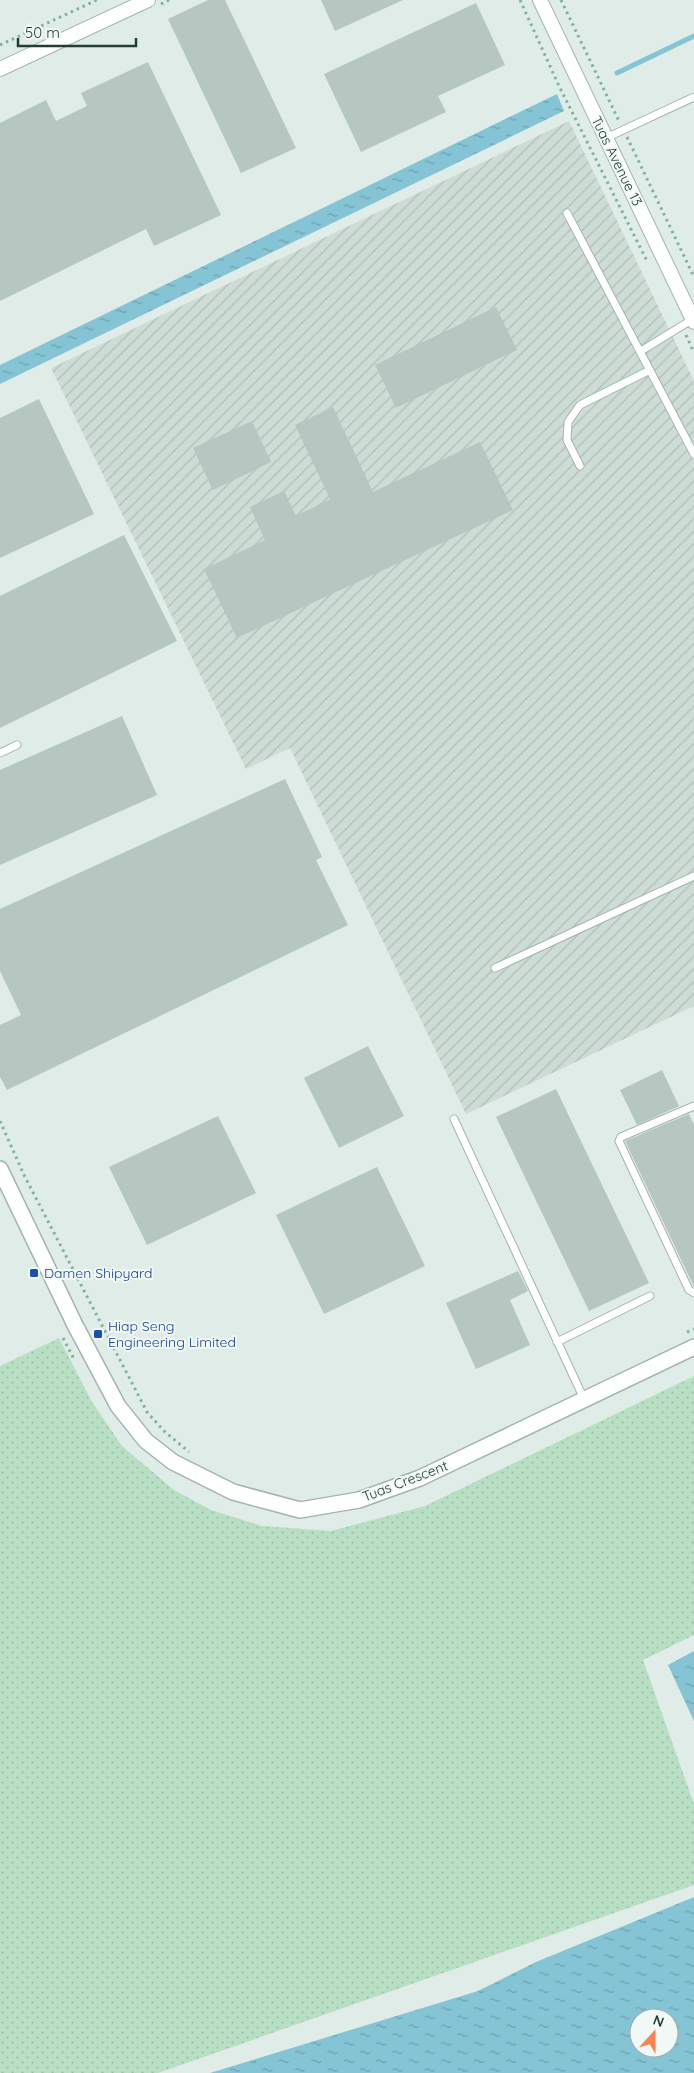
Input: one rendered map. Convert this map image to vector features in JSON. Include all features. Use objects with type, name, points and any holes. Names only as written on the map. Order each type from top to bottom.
[{"type":"street","points":[[0,69],[148,0]]},
{"type":"street","name":"Tuas Avenue 13","points":[[541,1],[606,138],[689,322]]},
{"type":"street","name":"Tuas Crescent","points":[[0,1169],[75,1326],[118,1406],[146,1441],[173,1462],[233,1492],[300,1510],[359,1500],[420,1478],[694,1347]]},
{"type":"lane","points":[[606,138],[694,97]]},
{"type":"lane","points":[[567,213],[694,454]]},
{"type":"lane","points":[[641,352],[689,322]]},
{"type":"lane","points":[[580,466],[567,440],[568,422],[580,405],[650,370]]},
{"type":"lane","points":[[0,753],[16,745]]},
{"type":"lane","points":[[495,968],[694,876]]},
{"type":"lane","points":[[694,1106],[621,1137],[619,1141],[689,1290],[694,1293]]},
{"type":"lane","points":[[454,1119],[584,1399]]},
{"type":"lane","points":[[557,1342],[650,1296]]},
{"type":"path","points":[[0,45],[97,0]]},
{"type":"path","points":[[520,0],[560,86],[652,270]]},
{"type":"path","points":[[561,0],[694,277]]},
{"type":"path","points":[[689,322],[694,353]]},
{"type":"path","points":[[0,1121],[24,1175],[147,1412],[164,1431],[196,1456]]},
{"type":"path","points":[[685,1333],[694,1328]]},
{"type":"path","points":[[69,1350],[79,1366]]},
{"type":"shaded area","points":[[569,121],[694,381],[694,1006],[466,1114],[290,748],[246,769],[51,368]]},
{"type":"green space","points":[[59,1338],[92,1402],[122,1446],[174,1490],[211,1510],[262,1526],[331,1531],[425,1506],[694,1376],[694,1635],[643,1660],[694,1804],[694,1885],[158,2073],[0,2073],[0,1366]]},
{"type":"water","points":[[557,94],[564,111],[0,384],[0,365]]},
{"type":"water","points":[[694,1651],[694,1721],[668,1665]]},
{"type":"water","points":[[694,1897],[694,2073],[210,2073],[478,1991],[536,1962]]},
{"type":"building","points":[[208,0],[225,0],[296,148],[241,173],[168,19]]},
{"type":"building","points":[[321,0],[403,0],[335,31]]},
{"type":"building","points":[[476,3],[505,65],[438,96],[446,112],[361,152],[324,74]]},
{"type":"building","points":[[148,62],[221,215],[154,246],[146,229],[0,301],[0,123],[46,100],[56,121],[87,106],[81,93]]},
{"type":"building","points":[[496,307],[517,350],[396,408],[375,365]]},
{"type":"building","points":[[39,399],[94,514],[0,558],[0,418]]},
{"type":"building","points":[[333,407],[373,492],[480,442],[513,510],[237,638],[204,569],[265,540],[250,507],[284,491],[296,516],[330,499],[295,425]]},
{"type":"building","points":[[252,421],[271,462],[213,490],[193,448]]},
{"type":"building","points":[[124,535],[177,641],[0,728],[0,596]]},
{"type":"building","points":[[122,716],[157,795],[0,865],[0,770]]},
{"type":"building","points":[[285,779],[322,857],[316,860],[348,925],[7,1090],[0,1077],[0,1025],[21,1015],[0,971],[0,909]]},
{"type":"building","points":[[368,1046],[404,1116],[339,1148],[304,1078]]},
{"type":"building","points":[[662,1070],[679,1106],[637,1125],[620,1090]]},
{"type":"building","points":[[556,1089],[649,1283],[589,1311],[496,1117]]},
{"type":"building","points":[[689,1114],[694,1125],[694,1287],[625,1141]]},
{"type":"building","points":[[218,1116],[256,1193],[147,1245],[109,1167]]},
{"type":"building","points":[[377,1167],[425,1266],[324,1314],[276,1215]]},
{"type":"building","points":[[518,1271],[528,1291],[510,1300],[530,1345],[476,1369],[446,1303]]},
{"type":"waterway","points":[[617,73],[694,36]]},
{"type":"place","name":"Damen Shipyard","points":[[34,1273]]},
{"type":"place","name":"Hiap Seng Engineering Limited","points":[[98,1334]]}]
